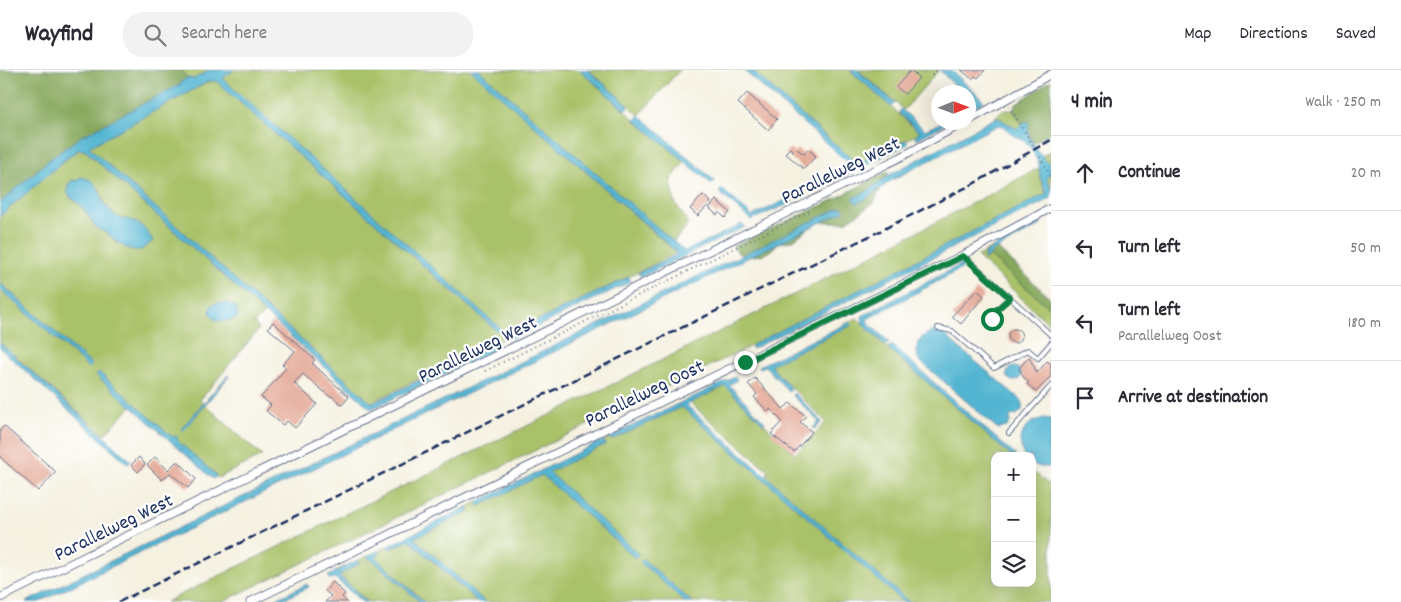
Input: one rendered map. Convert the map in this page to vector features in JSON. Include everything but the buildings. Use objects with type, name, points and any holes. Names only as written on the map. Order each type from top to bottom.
[{"type":"street","name":"Parallelweg West","points":[[976,117],[1051,74]]},
{"type":"street","name":"Parallelweg West","points":[[0,598],[896,160],[952,130]]},
{"type":"street","name":"Parallelweg Oost","points":[[250,602],[963,256],[1051,208]]},
{"type":"lane","points":[[963,256],[1051,335]]},
{"type":"lane","points":[[992,324],[995,311],[1010,298]]},
{"type":"lane","points":[[938,328],[952,331],[994,368],[1028,350],[1038,358],[1051,343]]},
{"type":"lane","points":[[1009,433],[1051,386]]},
{"type":"path","points":[[932,75],[937,70]]},
{"type":"path","points":[[1009,106],[1033,145]]},
{"type":"path","points":[[1040,158],[1051,176]]},
{"type":"green space","points":[[0,70],[181,70],[187,78],[181,82],[182,84],[82,136],[49,160],[0,203]]},
{"type":"green space","points":[[181,70],[211,70],[194,79],[187,78]]},
{"type":"green space","points":[[234,70],[472,70],[675,251],[673,255],[370,402],[88,147],[209,81],[216,81],[498,332],[500,329],[224,80],[223,77]]},
{"type":"green space","points":[[479,70],[580,70],[635,120],[685,161],[671,180],[675,203],[689,224],[673,242]]},
{"type":"green space","points":[[589,70],[680,70],[639,115]]},
{"type":"green space","points":[[751,70],[850,70],[920,133],[857,164]]},
{"type":"green space","points":[[858,70],[939,70],[904,110]]},
{"type":"green space","points":[[1051,80],[1051,132],[1034,143],[1013,110],[1016,104]]},
{"type":"green space","points":[[1003,110],[1013,110],[1034,143],[1032,146],[1001,119],[995,117]]},
{"type":"green space","points":[[80,149],[86,151],[265,313],[254,323],[259,329],[200,400],[262,456],[218,478],[134,403],[104,435],[0,343],[0,289],[89,368],[92,365],[0,283],[0,216]],"holes":[[[73,180],[100,190],[105,205],[117,217],[118,244],[112,237],[99,229],[87,212],[78,202],[70,197],[68,192],[69,184]]]},
{"type":"green space","points":[[1051,151],[1051,192],[1043,177],[1042,156]]},
{"type":"green space","points":[[1039,168],[1040,178],[1046,194],[751,346],[222,602],[166,602],[713,335]]},
{"type":"green space","points":[[888,171],[888,176],[865,193],[853,198],[864,200],[880,189],[874,203],[846,222],[821,222],[843,211],[841,207],[743,255],[738,253],[733,246],[833,200]]},
{"type":"green space","points":[[811,227],[792,241],[778,243],[766,253],[751,256]]},
{"type":"green space","points":[[995,246],[1051,299],[1051,309],[985,252]]},
{"type":"green space","points":[[985,252],[1051,309],[1051,326],[977,256]]},
{"type":"green space","points":[[857,318],[896,356],[1010,452],[991,452],[991,587],[1036,587],[1036,474],[1051,486],[1051,602],[485,602],[414,538],[469,511],[467,507],[682,402],[766,476],[769,471],[690,403],[725,386],[795,454],[826,422],[768,364]]},
{"type":"green space","points":[[409,540],[478,602],[425,602],[375,557],[380,554],[378,551],[388,546],[390,549]]},
{"type":"green space","points":[[367,556],[420,602],[368,602],[335,571]]},
{"type":"water","points":[[210,70],[234,70],[224,77],[224,80],[501,329],[498,332],[216,81],[209,81],[89,147],[370,402],[375,402],[495,344],[496,350],[371,409],[86,151],[79,149],[69,156],[0,216],[0,203],[49,160],[82,136],[181,84],[187,78],[194,79]]},
{"type":"water","points":[[471,70],[479,70],[683,250],[686,251],[742,224],[745,227],[643,276],[639,275],[638,273],[675,256],[676,251]]},
{"type":"water","points":[[580,70],[588,70],[629,106],[625,110]]},
{"type":"water","points":[[743,70],[751,70],[857,164],[906,140],[908,144],[817,190],[814,187],[851,168],[851,165]]},
{"type":"water","points":[[850,70],[857,70],[895,103],[891,107]]},
{"type":"water","points":[[939,70],[951,70],[967,85],[955,85]]},
{"type":"water","points":[[976,93],[984,101],[976,105]]},
{"type":"water","points":[[901,109],[925,130],[931,127],[931,130],[934,130],[917,139],[915,136],[920,132],[899,113]]},
{"type":"water","points":[[639,115],[715,181],[712,184],[635,120]]},
{"type":"water","points":[[997,117],[1017,129],[1025,122],[1029,122],[1029,133],[1033,143],[1041,156],[1051,165],[1051,174],[1048,175],[1047,179],[1051,188],[1051,198],[752,349],[752,345],[1047,193],[1040,178],[1039,164],[1030,146],[1003,126],[998,125],[892,180],[864,200],[856,203],[853,198],[865,193],[891,174],[976,130]]},
{"type":"water","points":[[81,177],[94,183],[104,203],[116,216],[138,223],[153,241],[141,250],[130,249],[96,227],[84,209],[68,193],[67,187],[70,183]]},
{"type":"water","points":[[722,189],[752,216],[790,198],[793,202],[751,220],[719,192]]},
{"type":"water","points":[[841,207],[844,211],[39,602],[26,602]]},
{"type":"water","points":[[1040,221],[1041,225],[995,250],[984,259],[984,255],[999,243]]},
{"type":"water","points":[[962,264],[963,268],[867,319],[868,323],[889,342],[885,345],[863,324],[862,316]]},
{"type":"water","points":[[629,277],[630,282],[511,339],[508,340],[501,334],[503,331],[510,334]]},
{"type":"water","points":[[0,283],[92,365],[89,368],[0,289]]},
{"type":"water","points":[[217,303],[226,303],[236,307],[238,318],[225,321],[215,320],[210,313],[211,306]]},
{"type":"water","points":[[850,322],[852,325],[770,365],[791,389],[788,391],[765,366],[760,368],[759,366]]},
{"type":"water","points":[[931,332],[943,333],[1022,401],[1022,411],[1010,416],[1010,422],[1007,427],[998,429],[919,360],[918,343]]},
{"type":"water","points":[[0,343],[131,461],[128,464],[0,348]]},
{"type":"water","points":[[892,345],[1012,452],[1006,452],[888,348]]},
{"type":"water","points":[[1014,367],[1019,369],[1021,374],[1019,379],[1014,381],[1009,379],[1007,374],[1009,369]]},
{"type":"water","points":[[99,372],[169,434],[173,437],[176,436],[181,444],[217,476],[213,479],[96,375]]},
{"type":"water","points":[[229,376],[183,431],[181,429]]},
{"type":"water","points":[[735,377],[737,380],[729,385],[765,422],[763,423],[725,386],[686,405],[909,602],[903,602],[682,407],[611,440],[609,437]]},
{"type":"water","points":[[794,393],[822,422],[814,429],[819,422],[792,395]]},
{"type":"water","points":[[1051,419],[1051,467],[1036,465],[1036,452],[1022,452],[1021,449],[1021,437],[1024,431],[1037,420]]},
{"type":"water","points":[[603,440],[606,444],[549,472],[638,554],[635,558],[542,475],[479,506],[477,502]]},
{"type":"water","points":[[467,507],[470,511],[414,538],[485,602],[478,602],[410,540],[389,549],[388,546]]},
{"type":"water","points":[[378,551],[380,554],[375,557],[424,602],[420,602],[367,556]]},
{"type":"water","points":[[643,559],[692,602],[685,602],[640,562]]},
{"type":"water","points":[[358,560],[360,563],[338,576],[367,602],[362,602],[335,578],[329,579],[328,576]]},
{"type":"water","points":[[307,584],[309,587],[278,602],[270,602]]},
{"type":"railway","points":[[119,602],[880,231],[973,184],[1051,140]]},
{"type":"route","points":[[745,362],[963,256],[1010,298],[995,311],[992,319]]}]
